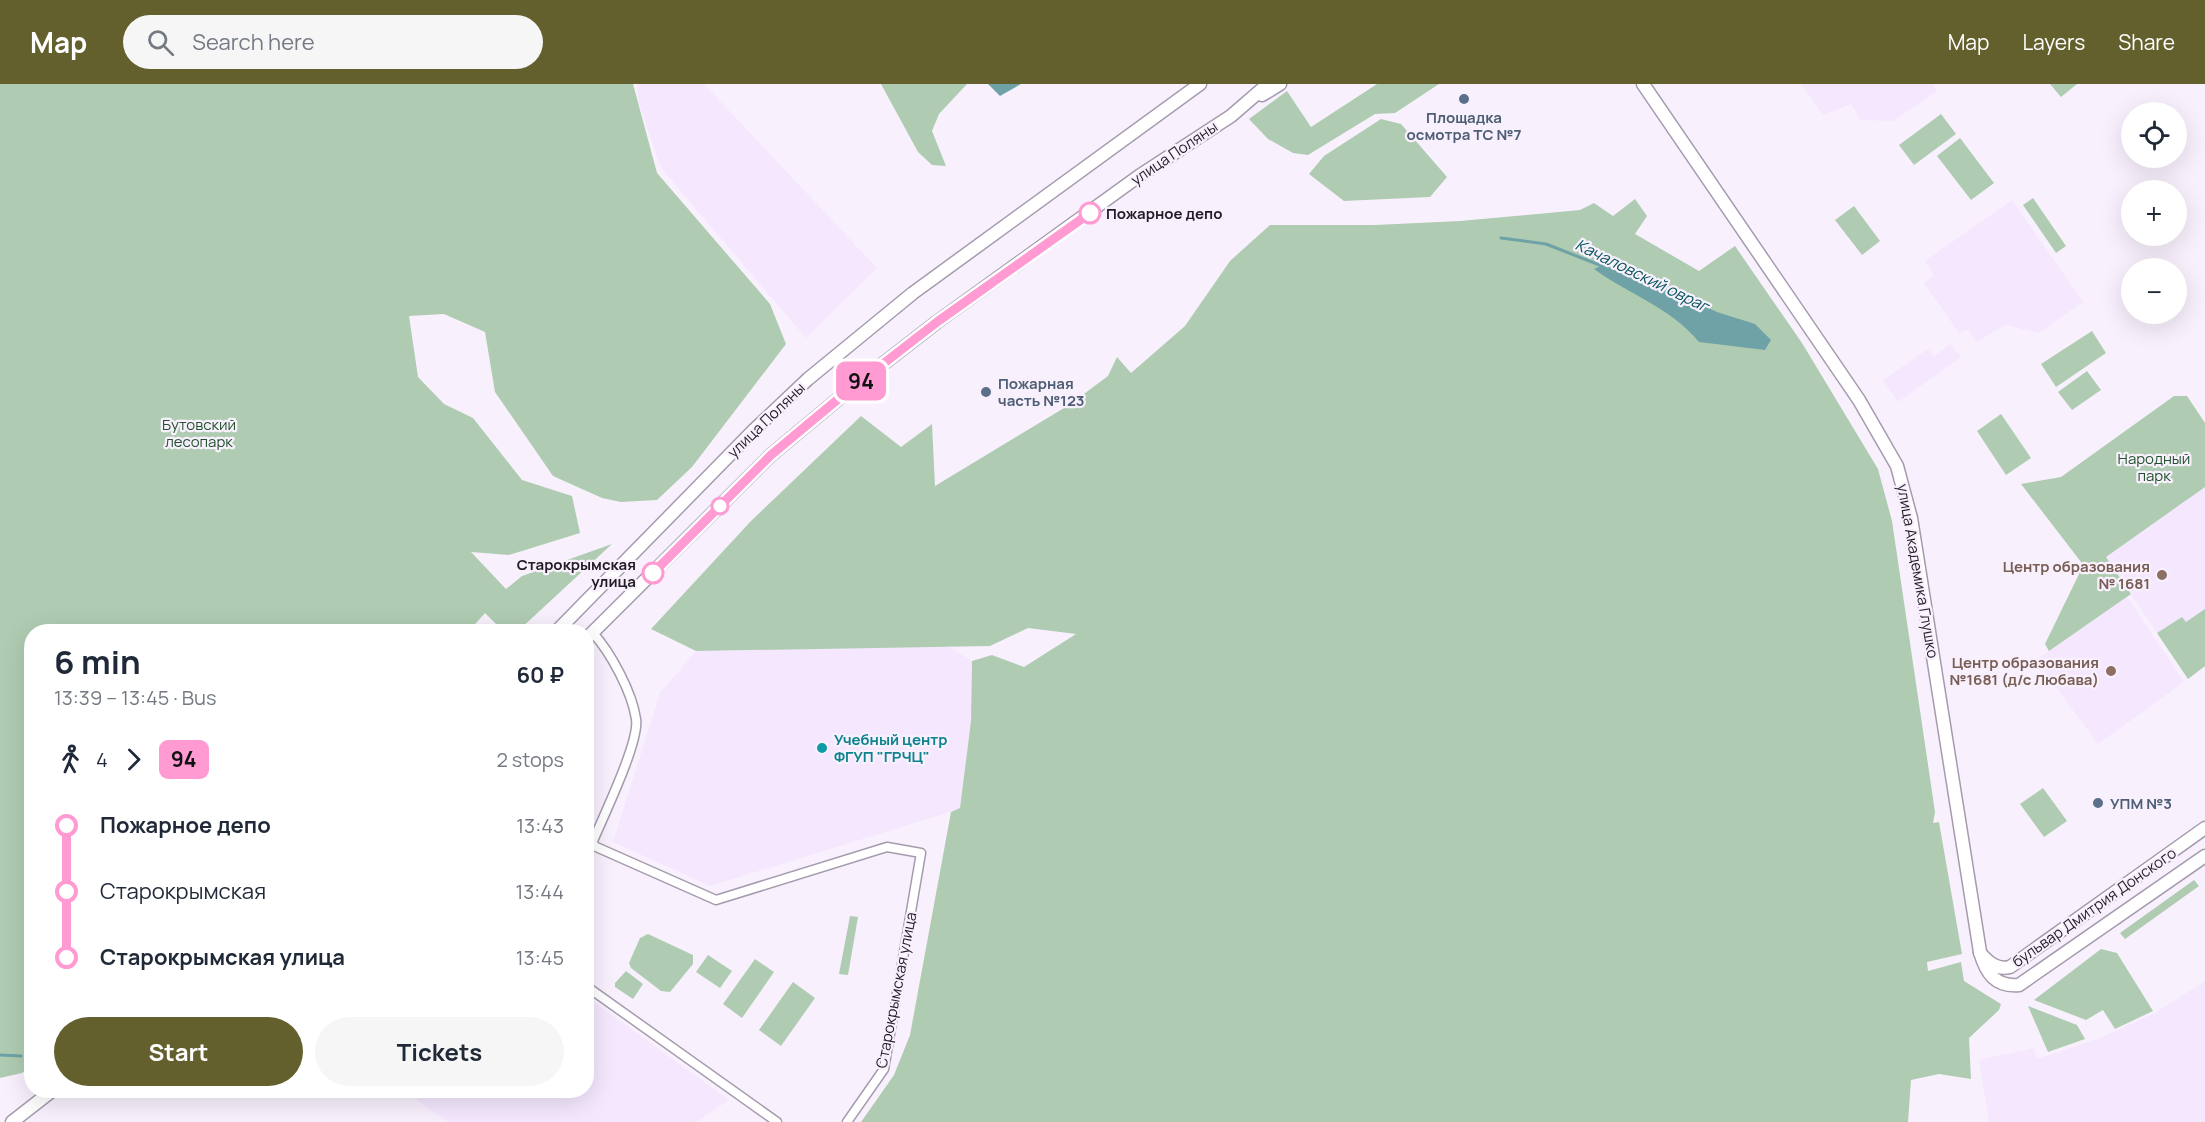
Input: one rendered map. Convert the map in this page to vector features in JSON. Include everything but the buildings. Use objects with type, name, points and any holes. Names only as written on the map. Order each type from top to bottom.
[{"type":"main road","name":"улица Поляны","points":[[564,624],[754,430],[808,379],[913,293],[1200,84]]},
{"type":"main road","name":"улица Поляны","points":[[594,632],[771,455],[843,395],[937,322],[1139,176],[1231,116],[1268,84]]},
{"type":"main road","points":[[1231,116],[1280,84]]},
{"type":"main road","name":"улица Академика Глушко","points":[[1643,84],[1821,341],[1897,466],[1911,518],[1980,952]]},
{"type":"main road","name":"бульвар Дмитрия Донского","points":[[1980,952],[1988,962],[2002,969],[2027,956],[2205,828]]},
{"type":"main road","name":"бульвар Дмитрия Донского","points":[[1980,952],[1989,975],[1998,982],[2011,986],[2019,985],[2205,856]]},
{"type":"main road","points":[[2011,986],[2017,970],[2027,956]]},
{"type":"main road","points":[[12,1122],[43,1098]]},
{"type":"street","name":"Старокрымская улица","points":[[594,639],[606,648],[618,670],[637,721],[629,753],[594,839]]},
{"type":"street","name":"Старокрымская улица","points":[[594,846],[716,900],[886,847],[921,853],[884,1069],[847,1122]]},
{"type":"street","points":[[594,993],[777,1122]]},
{"type":"shaded area","points":[[637,84],[704,84],[877,268],[806,338],[661,168],[639,104]]},
{"type":"shaded area","points":[[1801,84],[1933,84],[1937,91],[1893,121],[1861,120],[1851,104],[1823,115]]},
{"type":"shaded area","points":[[2012,200],[2083,302],[2039,333],[2005,325],[1977,342],[1968,330],[1959,333],[1924,283],[1934,275],[1925,261]]},
{"type":"shaded area","points":[[1950,344],[1961,357],[1898,402],[1883,380],[1928,349],[1934,357]]},
{"type":"shaded area","name":"Центр образования № 1681","points":[[2205,487],[2205,666],[2188,679],[2106,557]]},
{"type":"shaded area","name":"Центр образования №1681 (д/с Любава)","points":[[2127,597],[2184,682],[2098,744],[2036,660]]},
{"type":"shaded area","points":[[948,646],[972,661],[971,721],[960,809],[710,886],[613,842],[660,693],[696,651]]},
{"type":"shaded area","points":[[2205,981],[2205,1122],[1989,1122],[1979,1060],[2034,1048],[2037,1059],[2100,1038],[2155,1013]]},
{"type":"shaded area","points":[[594,1002],[729,1100],[696,1122],[448,1122],[414,1098],[594,1098]]},
{"type":"green space","name":"Бутовский лесопарк","points":[[0,84],[633,84],[657,173],[770,304],[786,344],[692,467],[657,500],[621,502],[602,498],[553,476],[495,392],[485,332],[444,314],[409,316],[418,377],[444,404],[473,418],[522,480],[572,496],[580,533],[509,555],[471,552],[506,589],[522,576],[612,544],[526,624],[496,624],[485,613],[475,624],[24,624],[24,1071],[0,1078]]},
{"type":"green space","points":[[881,84],[967,84],[939,114],[932,131],[946,166],[932,165],[918,152]]},
{"type":"green space","points":[[1377,84],[1439,84],[1395,113],[1375,114],[1308,155],[1293,153],[1268,139],[1249,119],[1287,91],[1311,127]]},
{"type":"green space","points":[[2050,84],[2077,84],[2061,97]]},
{"type":"green space","points":[[1941,114],[1956,134],[1914,165],[1899,145]]},
{"type":"green space","points":[[1381,119],[1401,124],[1447,177],[1430,197],[1344,201],[1309,174],[1324,156]]},
{"type":"green space","points":[[1960,138],[1994,183],[1971,200],[1937,156]]},
{"type":"green space","points":[[2033,198],[2066,246],[2056,253],[2023,205]]},
{"type":"green space","points":[[1635,199],[1647,216],[1635,234],[1699,271],[1735,246],[1802,343],[1878,469],[1892,521],[1935,812],[1933,823],[1939,822],[1962,954],[1927,962],[1928,971],[1961,962],[1964,981],[2001,1004],[1999,1010],[1969,1038],[1971,1079],[1939,1074],[1911,1080],[1908,1122],[861,1122],[894,1075],[910,1035],[951,812],[960,808],[971,721],[972,661],[992,655],[1024,667],[1076,634],[1028,628],[990,646],[696,651],[651,629],[751,521],[861,416],[901,447],[932,424],[935,486],[1069,405],[1108,376],[1117,357],[1131,373],[1185,326],[1230,261],[1270,225],[1375,225],[1460,221],[1580,210],[1594,203],[1613,216]]},
{"type":"green space","points":[[1854,206],[1880,241],[1862,255],[1835,220]]},
{"type":"green space","points":[[2092,331],[2106,353],[2056,387],[2041,364]]},
{"type":"green space","points":[[2087,371],[2101,390],[2072,410],[2058,392]]},
{"type":"green space","name":"Народный парк","points":[[2174,396],[2187,396],[2205,423],[2205,487],[2106,557],[2131,594],[2049,651],[2045,644],[2079,574],[2081,562],[2021,484],[2061,477]]},
{"type":"green space","points":[[2001,414],[2031,458],[2006,475],[1977,431]]},
{"type":"green space","points":[[2205,609],[2205,666],[2188,679],[2157,633],[2182,617],[2186,622]]},
{"type":"green space","points":[[2043,788],[2067,821],[2044,837],[2020,804]]},
{"type":"green space","points":[[2194,880],[2199,886],[2125,939],[2120,933]]},
{"type":"green space","points":[[850,916],[858,917],[848,975],[839,974]]},
{"type":"green space","points":[[648,934],[693,955],[693,964],[670,992],[661,991],[631,968],[629,963],[640,938]]},
{"type":"green space","points":[[2101,949],[2117,953],[2153,1011],[2115,1029],[2103,1010],[2086,1020],[2034,1000]]},
{"type":"green space","points":[[708,955],[732,971],[720,988],[696,972]]},
{"type":"green space","points":[[755,959],[774,972],[742,1018],[723,1004]]},
{"type":"green space","points":[[626,971],[643,984],[633,999],[615,987],[615,983]]},
{"type":"green space","points":[[793,982],[815,998],[781,1046],[759,1030]]},
{"type":"green space","points":[[2028,1006],[2077,1025],[2085,1039],[2048,1052]]},
{"type":"water","points":[[988,84],[1021,84],[1000,96]]},
{"type":"water","points":[[1610,262],[1717,312],[1755,324],[1771,340],[1765,350],[1699,342],[1663,310],[1594,269]]},
{"type":"waterway","name":"Качаловский овраг","points":[[1501,238],[1546,244],[1602,266]]},
{"type":"waterway","points":[[0,1055],[21,1056]]},
{"type":"bus line","name":"94","points":[[653,573],[771,455],[843,395],[937,322],[1090,213]]},
{"type":"place","name":"Площадка осмотра ТС №7","points":[[1464,99]]},
{"type":"place","name":"Пожарное депо","points":[[1090,213]]},
{"type":"place","name":"Пожарная часть №123","points":[[986,392]]},
{"type":"place","name":"Старокрымская улица","points":[[653,573]]},
{"type":"place","name":"Центр образования № 1681","points":[[2162,575]]},
{"type":"place","name":"Центр образования №1681 (д/с Любава)","points":[[2111,671]]},
{"type":"place","name":"Учебный центр ФГУП \"ГРЧЦ\"","points":[[822,748]]},
{"type":"place","name":"УПМ №3","points":[[2098,803]]}]
